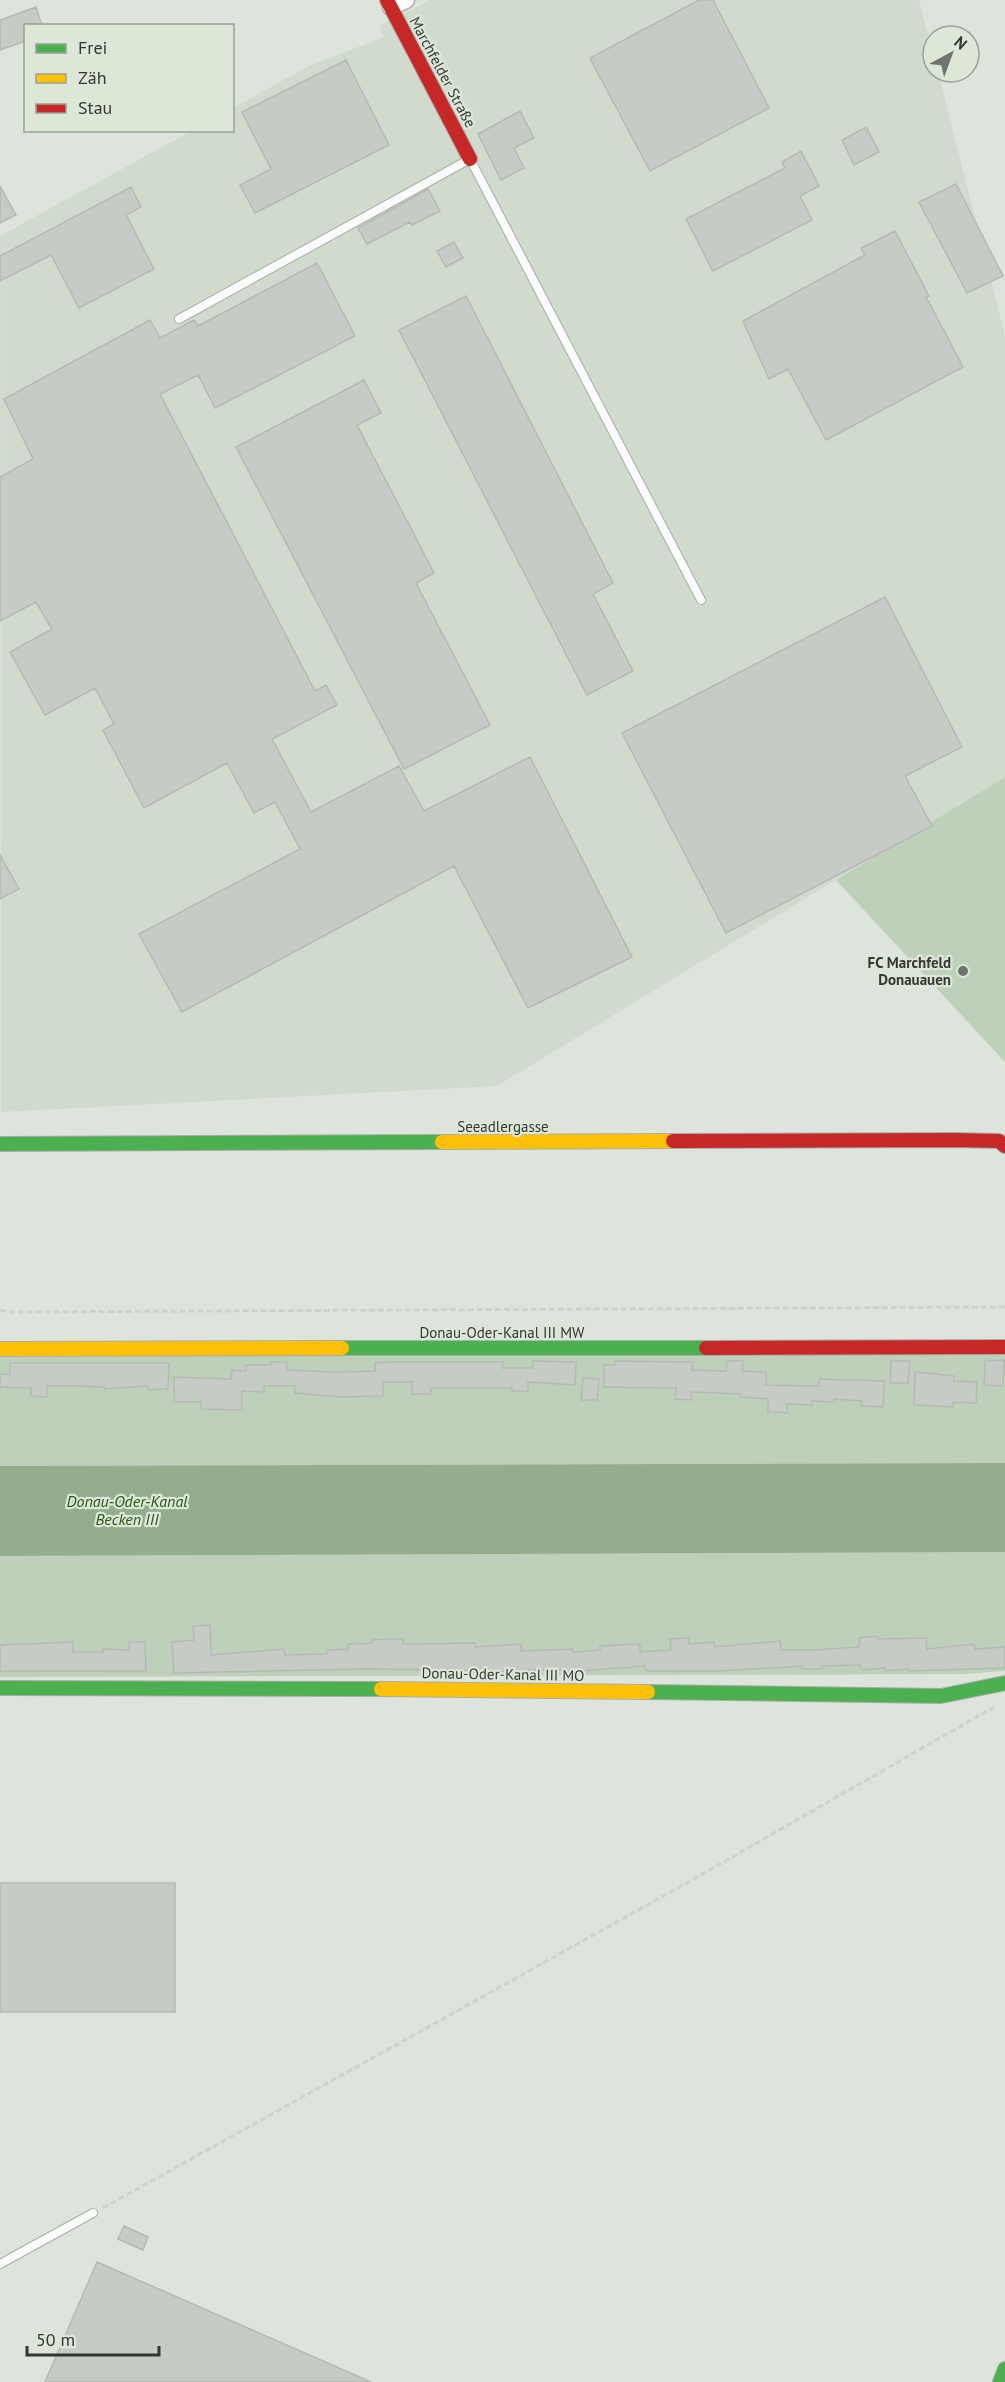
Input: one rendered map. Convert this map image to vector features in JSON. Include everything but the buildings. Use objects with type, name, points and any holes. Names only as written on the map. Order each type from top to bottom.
[{"type":"street","name":"Marchfelder Straße","points":[[394,2],[470,159]]},
{"type":"street","name":"Seeadlergasse","points":[[0,1144],[955,1140],[999,1141],[1005,1146]]},
{"type":"street","name":"Donau-Oder-Kanal III MW","points":[[0,1349],[1005,1347]]},
{"type":"street","name":"Donau-Oder-Kanal III MO","points":[[0,1688],[228,1687],[941,1696],[1005,1683]]},
{"type":"street","points":[[1000,2382],[1005,2369]]},
{"type":"lane","points":[[179,319],[470,159],[701,600]]},
{"type":"lane","points":[[0,2264],[93,2213]]},
{"type":"path","points":[[0,1310],[9,1312],[1005,1307]]},
{"type":"path","points":[[93,2213],[685,1884],[995,1706]]},
{"type":"shaded area","points":[[430,0],[919,0],[925,24],[921,24],[921,84],[941,84],[1005,336],[1005,777],[497,1086],[1,1112],[0,236],[189,132],[234,132],[234,107],[307,67],[384,37],[380,26]]},
{"type":"shaded area","name":"FC Marchfeld Donauauen","points":[[1005,777],[1005,1062],[836,880]]},
{"type":"shaded area","points":[[1005,1354],[1005,1463],[0,1466],[0,1357]]},
{"type":"shaded area","points":[[1005,1552],[1005,1671],[965,1674],[0,1677],[0,1556]]},
{"type":"water","name":"Donau-Oder-Kanal Becken III","points":[[1005,1463],[1005,1552],[0,1556],[0,1466]]},
{"type":"traffic: fast","points":[[0,1144],[442,1142]]},
{"type":"traffic: fast","points":[[342,1348],[706,1348]]},
{"type":"traffic: fast","points":[[648,1692],[941,1696],[1005,1683]]},
{"type":"traffic: fast","points":[[0,1688],[381,1689]]},
{"type":"traffic: fast","points":[[1000,2382],[1005,2369]]},
{"type":"traffic: slow","points":[[442,1142],[673,1141]]},
{"type":"traffic: slow","points":[[0,1349],[342,1348]]},
{"type":"traffic: slow","points":[[381,1689],[648,1692]]},
{"type":"traffic: jam","points":[[387,0],[470,159]]},
{"type":"traffic: jam","points":[[673,1141],[955,1140],[999,1141],[1005,1146]]},
{"type":"traffic: jam","points":[[706,1348],[1005,1347]]},
{"type":"place","name":"FC Marchfeld Donauauen","points":[[963,971]]}]
